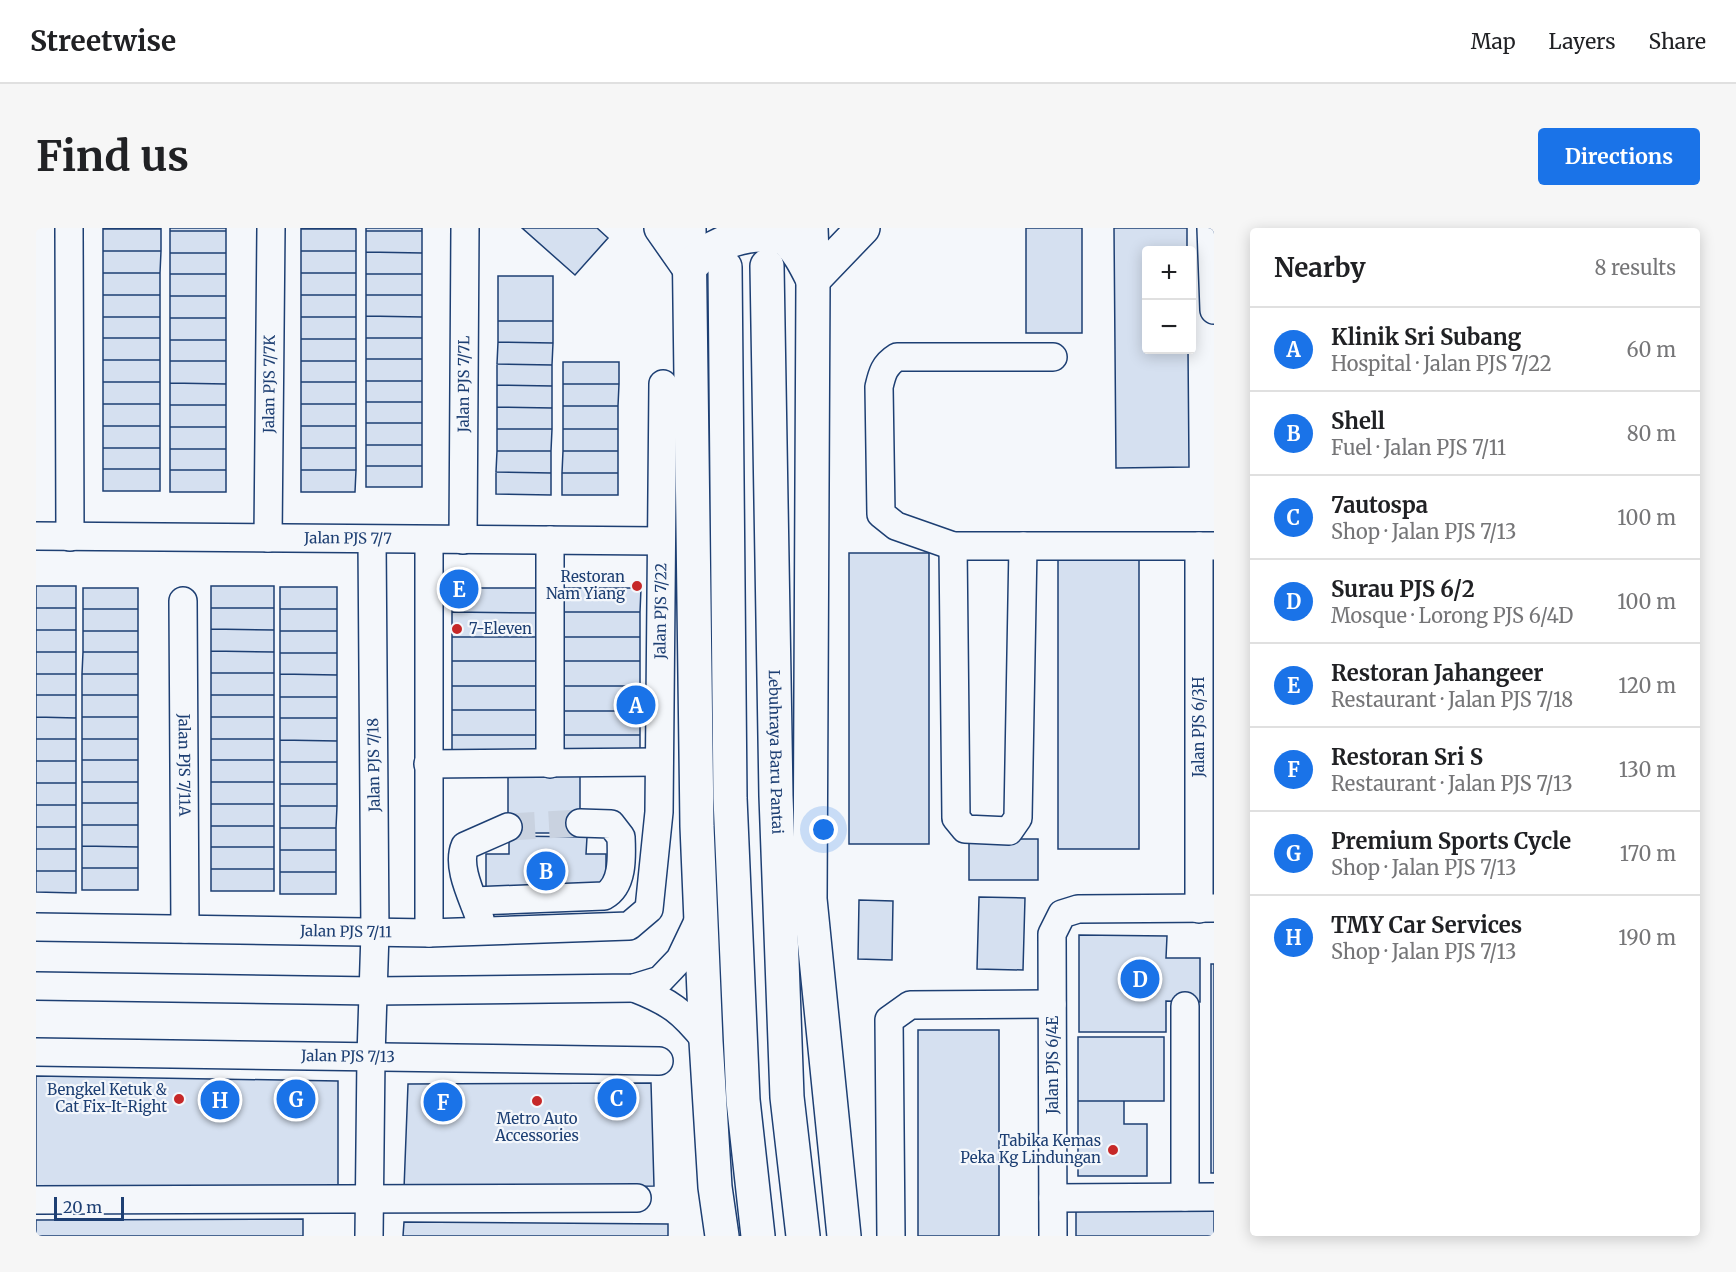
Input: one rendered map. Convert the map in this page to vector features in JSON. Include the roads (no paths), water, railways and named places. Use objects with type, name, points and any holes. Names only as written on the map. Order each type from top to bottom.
[{"type":"highway","points":[[661,228],[689,268]]},
{"type":"highway","points":[[689,228],[696,803],[706,1041],[716,1187],[722,1236]]},
{"type":"highway","points":[[811,228],[813,280],[810,899],[844,1236]]},
{"type":"highway","points":[[813,280],[863,228]]},
{"type":"highway","points":[[689,268],[716,241],[735,231],[756,229],[771,231],[784,238],[799,254],[813,280]]},
{"type":"highway","points":[[725,267],[730,810],[743,1100],[758,1236]]},
{"type":"highway","name":"Lebuhraya Baru Pantai","points":[[767,267],[777,842],[787,1097],[803,1236]]},
{"type":"street","points":[[69,228],[70,537]]},
{"type":"street","name":"Jalan PJS 7/7K","points":[[268,538],[271,228]]},
{"type":"street","name":"Jalan PJS 7/7L","points":[[463,540],[465,228]]},
{"type":"street","points":[[1211,228],[1214,310]]},
{"type":"street","points":[[1053,357],[897,357],[883,370],[879,387],[881,514],[896,526],[953,546],[1206,546]]},
{"type":"street","name":"Jalan PJS 7/22","points":[[649,909],[656,854],[659,762],[663,384]]},
{"type":"street","name":"Jalan PJS 7/7","points":[[36,536],[660,541]]},
{"type":"street","name":"Jalan PJS 7/18","points":[[369,1236],[370,1056],[375,933],[372,540]]},
{"type":"street","points":[[429,540],[429,933]]},
{"type":"street","points":[[550,540],[550,764]]},
{"type":"street","points":[[953,546],[956,818],[965,830],[1009,831],[1018,818],[1023,546]]},
{"type":"street","name":"Jalan PJS 6/3H","points":[[1206,546],[1206,908]]},
{"type":"street","name":"Jalan PJS 7/11A","points":[[183,601],[185,930]]},
{"type":"street","points":[[428,764],[659,762]]},
{"type":"street","points":[[474,901],[604,896],[613,891],[618,884],[621,837],[596,817]]},
{"type":"street","points":[[484,931],[462,864],[465,846],[508,827]]},
{"type":"street","points":[[621,853],[656,854]]},
{"type":"street","name":"Jalan PJS 6/4E","points":[[1053,1236],[1053,934],[1062,914],[1078,909],[1206,908]]},
{"type":"street","name":"Jalan PJS 7/11","points":[[36,927],[429,933],[629,926],[649,909]]},
{"type":"street","points":[[36,986],[374,991],[634,988],[660,980],[680,959],[701,915]]},
{"type":"street","points":[[634,988],[666,1001],[687,1018],[706,1041]]},
{"type":"street","points":[[891,1236],[889,1020],[910,1005],[1053,1004]]},
{"type":"street","points":[[1185,1006],[1185,1197]]},
{"type":"street","name":"Jalan PJS 7/13","points":[[36,1052],[659,1061]]},
{"type":"street","points":[[1053,1198],[1214,1197]]},
{"type":"street","points":[[36,1200],[637,1198]]},
{"type":"tunnel","points":[[508,827],[580,823]]},
{"type":"place","name":"Restoran Nam Yiang","points":[[637,586]]},
{"type":"place","name":"Restoran Jahangeer","points":[[459,589]]},
{"type":"place","name":"7-Eleven","points":[[457,629]]},
{"type":"place","name":"Klinik Sri Subang","points":[[636,705]]},
{"type":"place","name":"Shell","points":[[546,871]]},
{"type":"place","name":"Surau PJS 6/2","points":[[1140,979]]},
{"type":"place","name":"7autospa","points":[[617,1098]]},
{"type":"place","name":"Bengkel Ketuk & Cat Fix-It-Right","points":[[179,1099]]},
{"type":"place","name":"Premium Sports Cycle","points":[[296,1099]]},
{"type":"place","name":"TMY Car Services","points":[[220,1100]]},
{"type":"place","name":"Metro Auto Accessories","points":[[537,1101]]},
{"type":"place","name":"Restoran Sri S","points":[[443,1102]]},
{"type":"place","name":"Tabika Kemas Peka Kg Lindungan","points":[[1113,1150]]}]
